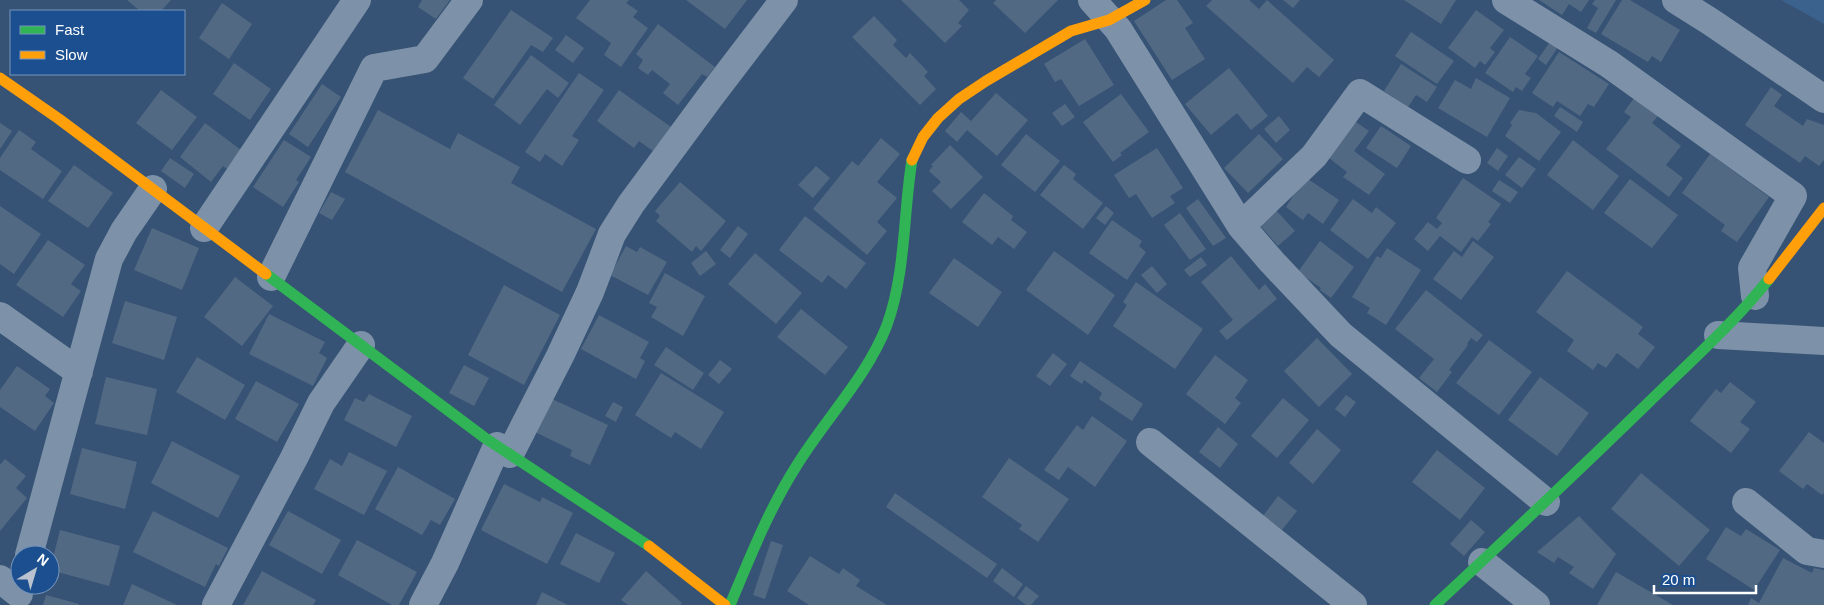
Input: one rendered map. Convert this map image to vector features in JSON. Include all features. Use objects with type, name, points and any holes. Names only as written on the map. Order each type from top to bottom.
[{"type":"street","points":[[204,228],[357,0]]},
{"type":"street","points":[[271,277],[374,68],[424,59],[468,0]]},
{"type":"street","points":[[424,605],[504,450],[590,292],[612,234],[631,204],[710,96],[784,0]]},
{"type":"street","points":[[1092,0],[1118,29],[1241,226],[1272,262],[1342,335],[1546,502]]},
{"type":"street","points":[[730,605],[768,516],[797,466],[873,357],[887,324],[897,291],[906,232],[909,180],[913,157],[923,137],[938,118],[959,99],[986,81],[1071,31],[1110,20],[1145,0]]},
{"type":"street","points":[[1506,0],[1610,64],[1792,196],[1752,268],[1755,296]]},
{"type":"street","points":[[1676,0],[1824,99]]},
{"type":"street","points":[[0,78],[59,119],[504,450],[646,544],[725,605]]},
{"type":"street","points":[[1241,226],[1314,156],[1360,93],[1467,160]]},
{"type":"street","points":[[32,545],[109,259],[124,230],[153,189]]},
{"type":"street","points":[[1435,605],[1546,502],[1718,335],[1755,296],[1824,208]]},
{"type":"street","points":[[0,316],[79,372]]},
{"type":"street","points":[[1718,335],[1824,341]]},
{"type":"street","points":[[216,605],[321,403],[361,345]]},
{"type":"street","points":[[1150,442],[1353,605]]},
{"type":"street","points":[[1746,502],[1806,551],[1824,554]]},
{"type":"street","points":[[1482,562],[1536,605]]},
{"type":"water","points":[[1781,0],[1824,0],[1824,24]]},
{"type":"building","points":[[127,0],[171,0],[162,10],[139,10]]},
{"type":"building","points":[[422,0],[450,0],[436,19],[418,7]]},
{"type":"building","points":[[590,0],[629,0],[626,3],[638,11],[633,17],[648,28],[621,67],[604,55],[611,43],[576,18]]},
{"type":"building","points":[[686,0],[747,0],[725,29]]},
{"type":"building","points":[[901,0],[959,0],[969,10],[958,23],[962,26],[945,43]]},
{"type":"building","points":[[996,0],[1058,0],[1025,33],[993,3]]},
{"type":"building","points":[[1166,0],[1177,0],[1193,23],[1185,28],[1205,59],[1172,80],[1134,21]]},
{"type":"building","points":[[1212,0],[1249,0],[1259,9],[1267,0],[1334,60],[1319,77],[1307,67],[1293,83],[1206,6]]},
{"type":"building","points":[[1283,0],[1300,0],[1293,8]]},
{"type":"building","points":[[1404,0],[1456,0],[1441,24]]},
{"type":"building","points":[[1539,0],[1589,0],[1581,12],[1569,4],[1562,15]]},
{"type":"building","points":[[1595,0],[1616,0],[1596,33],[1587,28],[1598,8],[1592,4]]},
{"type":"building","points":[[1622,0],[1630,0],[1680,30],[1661,62],[1652,56],[1648,62],[1601,34]]},
{"type":"building","points":[[222,3],[252,24],[229,59],[199,38]]},
{"type":"building","points":[[511,10],[553,38],[543,52],[531,45],[493,99],[463,78]]},
{"type":"building","points":[[1476,10],[1504,30],[1490,48],[1495,52],[1485,65],[1480,61],[1475,68],[1448,48]]},
{"type":"building","points":[[874,16],[897,40],[893,45],[906,58],[910,53],[928,72],[924,76],[936,89],[920,105],[852,37]]},
{"type":"building","points":[[658,24],[715,67],[707,77],[702,74],[678,105],[663,93],[670,84],[652,70],[648,75],[638,68],[643,60],[636,54]]},
{"type":"building","points":[[1411,32],[1454,61],[1437,84],[1395,56]]},
{"type":"building","points":[[566,35],[584,48],[573,63],[555,50]]},
{"type":"building","points":[[1510,37],[1538,56],[1525,74],[1531,78],[1522,91],[1516,87],[1513,92],[1485,73]]},
{"type":"building","points":[[1085,39],[1114,85],[1079,106],[1061,79],[1055,82],[1044,64]]},
{"type":"building","points":[[1550,42],[1558,47],[1546,65],[1538,59]]},
{"type":"building","points":[[1559,52],[1609,84],[1594,107],[1588,104],[1580,116],[1557,101],[1553,107],[1532,93]]},
{"type":"building","points":[[531,55],[569,83],[558,98],[547,89],[520,125],[494,105]]},
{"type":"building","points":[[234,63],[271,89],[250,120],[213,94]]},
{"type":"building","points":[[1401,64],[1437,87],[1427,102],[1416,95],[1408,107],[1384,91]]},
{"type":"building","points":[[1229,68],[1268,116],[1251,130],[1237,113],[1211,135],[1185,104]]},
{"type":"building","points":[[579,73],[604,90],[572,136],[579,140],[562,166],[545,154],[540,162],[525,152]]},
{"type":"building","points":[[1476,78],[1510,98],[1487,137],[1438,108],[1455,80],[1471,89]]},
{"type":"building","points":[[322,84],[341,97],[308,147],[289,134]]},
{"type":"building","points":[[1771,87],[1782,95],[1774,106],[1803,126],[1807,119],[1824,125],[1824,160],[1819,166],[1805,156],[1800,163],[1745,125]]},
{"type":"building","points":[[161,90],[197,117],[172,150],[136,123]]},
{"type":"building","points":[[619,90],[671,127],[653,151],[639,141],[634,148],[597,121]]},
{"type":"building","points":[[996,93],[1028,120],[997,156],[967,130],[957,142],[945,131],[961,112],[971,121]]},
{"type":"building","points":[[1121,94],[1149,132],[1120,153],[1122,155],[1113,162],[1083,122]]},
{"type":"building","points":[[1634,98],[1658,116],[1652,123],[1681,146],[1666,165],[1683,178],[1669,197],[1606,149],[1631,117],[1624,112]]},
{"type":"building","points":[[1065,104],[1075,117],[1062,126],[1052,113]]},
{"type":"building","points":[[1560,107],[1583,122],[1577,132],[1554,116]]},
{"type":"building","points":[[378,110],[450,149],[458,133],[520,167],[511,183],[596,229],[562,292],[345,172]]},
{"type":"building","points":[[1519,110],[1536,113],[1561,132],[1539,161],[1505,136],[1512,125],[1510,123]]},
{"type":"building","points":[[1279,116],[1290,130],[1276,143],[1264,129]]},
{"type":"building","points":[[1356,122],[1369,131],[1354,151],[1385,174],[1369,195],[1343,177],[1347,172],[1329,158]]},
{"type":"building","points":[[0,123],[12,131],[0,149]]},
{"type":"building","points":[[205,123],[241,150],[227,169],[223,166],[211,182],[180,157]]},
{"type":"building","points":[[1381,126],[1411,146],[1397,168],[1366,148]]},
{"type":"building","points":[[19,130],[36,142],[31,149],[62,171],[43,199],[0,170],[0,158]]},
{"type":"building","points":[[1026,134],[1060,161],[1035,192],[1001,165]]},
{"type":"building","points":[[1259,134],[1283,159],[1248,193],[1224,168]]},
{"type":"building","points":[[881,138],[900,154],[877,182],[897,198],[877,222],[887,231],[867,255],[813,209],[852,161],[858,166]]},
{"type":"building","points":[[284,140],[311,157],[296,180],[299,182],[283,207],[253,187]]},
{"type":"building","points":[[1573,140],[1619,176],[1593,210],[1547,175]]},
{"type":"building","points":[[950,145],[983,177],[951,209],[932,191],[941,182],[929,171],[933,166],[931,165]]},
{"type":"building","points":[[1157,148],[1183,188],[1170,196],[1175,203],[1152,218],[1136,194],[1129,198],[1114,175]]},
{"type":"building","points":[[1497,148],[1508,156],[1498,171],[1487,163]]},
{"type":"building","points":[[1710,154],[1769,197],[1737,242],[1721,231],[1725,225],[1682,193]]},
{"type":"building","points":[[1519,157],[1536,169],[1522,188],[1505,175]]},
{"type":"building","points":[[170,158],[194,174],[185,188],[161,171]]},
{"type":"building","points":[[74,165],[113,193],[88,228],[48,201]]},
{"type":"building","points":[[1064,165],[1076,174],[1073,179],[1103,203],[1083,229],[1040,195]]},
{"type":"building","points":[[816,166],[830,178],[813,198],[798,185]]},
{"type":"building","points":[[1305,177],[1339,200],[1323,224],[1308,213],[1303,220],[1286,207]]},
{"type":"building","points":[[1463,178],[1501,204],[1488,222],[1491,224],[1478,241],[1472,237],[1461,252],[1440,236],[1428,251],[1414,239],[1428,222],[1437,229],[1442,223],[1436,218]]},
{"type":"building","points":[[1630,179],[1678,215],[1652,248],[1604,213]]},
{"type":"building","points":[[1499,180],[1518,192],[1510,203],[1492,191]]},
{"type":"building","points":[[680,182],[726,221],[701,251],[696,246],[692,252],[656,221],[660,216],[655,211]]},
{"type":"building","points":[[331,192],[345,199],[332,220],[319,213]]},
{"type":"building","points":[[984,193],[1013,216],[1011,220],[1027,232],[1014,249],[998,237],[992,245],[962,222]]},
{"type":"building","points":[[1198,199],[1226,238],[1213,246],[1186,208]]},
{"type":"building","points":[[1353,199],[1372,213],[1376,207],[1396,223],[1368,259],[1330,230]]},
{"type":"building","points":[[0,206],[41,234],[14,274],[0,264]]},
{"type":"building","points":[[1106,206],[1114,213],[1105,225],[1096,218]]},
{"type":"building","points":[[1274,208],[1295,231],[1278,246],[1258,223]]},
{"type":"building","points":[[1180,213],[1206,249],[1190,260],[1164,225]]},
{"type":"building","points":[[805,216],[866,263],[846,289],[828,275],[822,283],[779,250]]},
{"type":"building","points":[[1112,220],[1142,241],[1139,246],[1146,252],[1127,280],[1089,253]]},
{"type":"building","points":[[738,226],[748,234],[730,258],[720,250]]},
{"type":"building","points":[[152,228],[199,248],[182,290],[134,270]]},
{"type":"building","points":[[48,240],[85,265],[71,284],[81,291],[63,317],[16,285]]},
{"type":"building","points":[[1320,241],[1354,267],[1331,298],[1320,290],[1321,288],[1298,272]]},
{"type":"building","points":[[1473,241],[1494,257],[1461,300],[1433,279],[1454,251],[1462,257]]},
{"type":"building","points":[[626,246],[637,252],[640,247],[667,262],[648,295],[610,275]]},
{"type":"building","points":[[1387,248],[1421,270],[1386,325],[1367,313],[1370,308],[1352,297],[1377,256],[1381,258]]},
{"type":"building","points":[[706,251],[716,264],[700,276],[691,263]]},
{"type":"building","points":[[1054,251],[1115,295],[1088,335],[1026,290]]},
{"type":"building","points":[[755,253],[802,293],[776,324],[728,284]]},
{"type":"building","points":[[1231,256],[1259,290],[1265,284],[1277,299],[1227,340],[1219,331],[1233,320],[1201,282]]},
{"type":"building","points":[[1201,257],[1207,265],[1190,277],[1184,270]]},
{"type":"building","points":[[954,258],[1002,292],[978,327],[929,293]]},
{"type":"building","points":[[1152,266],[1167,284],[1157,293],[1141,275]]},
{"type":"building","points":[[1567,271],[1643,327],[1638,334],[1655,347],[1638,369],[1617,353],[1606,368],[1598,363],[1593,370],[1567,351],[1574,340],[1536,312]]},
{"type":"building","points":[[665,273],[705,296],[683,336],[651,317],[657,307],[649,303]]},
{"type":"building","points":[[235,277],[273,306],[242,346],[204,317]]},
{"type":"building","points":[[1136,282],[1203,329],[1175,369],[1113,326],[1127,305],[1123,302]]},
{"type":"building","points":[[504,285],[560,315],[524,385],[468,355]]},
{"type":"building","points":[[1426,290],[1483,335],[1477,342],[1471,338],[1449,370],[1452,372],[1437,392],[1419,378],[1434,359],[1395,329]]},
{"type":"building","points":[[125,301],[177,317],[164,360],[112,343]]},
{"type":"building","points":[[801,309],[848,347],[825,375],[777,337]]},
{"type":"building","points":[[269,314],[325,342],[319,353],[327,358],[313,386],[249,354]]},
{"type":"building","points":[[599,315],[649,342],[640,358],[645,361],[636,379],[581,349]]},
{"type":"building","points":[[1317,338],[1352,374],[1319,407],[1284,371]]},
{"type":"building","points":[[1489,340],[1532,372],[1499,415],[1456,383]]},
{"type":"building","points":[[666,347],[704,373],[693,390],[654,365]]},
{"type":"building","points":[[1053,353],[1067,364],[1050,386],[1036,376]]},
{"type":"building","points":[[1215,355],[1248,380],[1235,398],[1241,403],[1225,424],[1186,394]]},
{"type":"building","points":[[197,357],[245,385],[225,420],[176,392]]},
{"type":"building","points":[[720,360],[732,369],[719,384],[708,375]]},
{"type":"building","points":[[1080,361],[1143,404],[1132,421],[1099,399],[1102,393],[1084,380],[1082,384],[1070,376]]},
{"type":"building","points":[[464,365],[489,378],[474,406],[449,393]]},
{"type":"building","points":[[17,366],[50,389],[45,396],[54,403],[35,431],[0,407],[0,390]]},
{"type":"building","points":[[661,373],[724,412],[701,449],[675,432],[671,438],[635,415]]},
{"type":"building","points":[[106,377],[157,389],[147,435],[95,424]]},
{"type":"building","points":[[1540,377],[1589,413],[1557,456],[1508,420]]},
{"type":"building","points":[[256,381],[299,404],[277,442],[235,419]]},
{"type":"building","points":[[1730,382],[1756,402],[1740,422],[1750,429],[1731,453],[1690,421],[1716,389],[1721,393]]},
{"type":"building","points":[[369,394],[412,416],[396,447],[344,420],[355,398],[364,402]]},
{"type":"building","points":[[1346,395],[1356,402],[1345,417],[1335,409]]},
{"type":"building","points":[[550,398],[608,425],[590,465],[570,456],[572,450],[535,432]]},
{"type":"building","points":[[1283,398],[1309,420],[1277,458],[1251,436]]},
{"type":"building","points":[[613,402],[623,407],[616,422],[605,416]]},
{"type":"building","points":[[1092,416],[1127,441],[1095,487],[1068,467],[1059,480],[1044,470],[1077,425],[1083,430]]},
{"type":"building","points":[[1218,427],[1238,444],[1220,468],[1199,452]]},
{"type":"building","points":[[1317,429],[1341,450],[1313,484],[1289,463]]},
{"type":"building","points":[[1809,432],[1824,443],[1824,493],[1822,495],[1807,484],[1803,489],[1779,471]]},
{"type":"building","points":[[172,441],[240,476],[218,518],[151,483]]},
{"type":"building","points":[[82,448],[137,462],[125,509],[70,494]]},
{"type":"building","points":[[1437,450],[1485,488],[1460,520],[1412,482]]},
{"type":"building","points":[[349,452],[387,471],[364,515],[314,489],[330,459],[342,466]]},
{"type":"building","points":[[1009,458],[1069,499],[1038,542],[1019,529],[1022,525],[982,497]]},
{"type":"building","points":[[5,459],[26,476],[16,488],[27,498],[0,531],[0,465]]},
{"type":"building","points":[[398,467],[455,499],[440,525],[431,520],[422,535],[375,509]]},
{"type":"building","points":[[1641,473],[1710,530],[1679,566],[1611,509]]},
{"type":"building","points":[[504,484],[540,502],[542,497],[573,513],[547,564],[481,530]]},
{"type":"building","points":[[895,493],[997,564],[987,578],[886,507]]},
{"type":"building","points":[[1278,496],[1297,511],[1282,530],[1263,516]]},
{"type":"building","points":[[153,511],[228,548],[219,566],[216,564],[205,587],[133,552]]},
{"type":"building","points":[[288,511],[341,540],[322,574],[269,545]]},
{"type":"building","points":[[1579,516],[1616,554],[1593,589],[1569,573],[1574,567],[1558,557],[1554,563],[1537,552]]},
{"type":"building","points":[[1471,520],[1485,532],[1464,556],[1450,544]]},
{"type":"building","points":[[1726,527],[1741,536],[1746,529],[1780,550],[1754,590],[1706,559]]},
{"type":"building","points":[[60,530],[120,546],[109,586],[60,573],[60,545],[56,545]]},
{"type":"building","points":[[576,533],[615,553],[599,583],[560,564]]},
{"type":"building","points":[[357,540],[417,572],[399,605],[392,605],[338,575]]},
{"type":"building","points":[[771,541],[783,545],[765,599],[753,595]]},
{"type":"building","points":[[810,556],[839,574],[843,568],[860,580],[856,586],[887,605],[809,605],[787,591]]},
{"type":"building","points":[[1783,558],[1812,573],[1814,568],[1824,570],[1824,605],[1748,605],[1751,598],[1759,603]]},
{"type":"building","points":[[1002,568],[1023,584],[1014,597],[993,581]]},
{"type":"building","points":[[262,571],[316,600],[313,605],[243,605]]},
{"type":"building","points":[[646,571],[682,603],[680,605],[628,605],[621,600]]},
{"type":"building","points":[[1616,572],[1673,605],[1597,605]]},
{"type":"building","points":[[132,584],[177,605],[123,605]]},
{"type":"building","points":[[1026,586],[1039,596],[1031,605],[1026,605],[1017,598]]},
{"type":"building","points":[[542,592],[568,605],[536,605]]},
{"type":"building","points":[[46,595],[79,604],[79,605],[43,605]]},
{"type":"traffic: fast","points":[[730,605],[761,534],[787,482],[808,448],[869,362],[887,325],[898,285],[912,160]]},
{"type":"traffic: fast","points":[[266,274],[485,438],[649,546]]},
{"type":"traffic: fast","points":[[1435,605],[1710,343],[1741,312],[1769,279]]},
{"type":"traffic: slow","points":[[912,160],[923,137],[938,118],[959,99],[1071,31],[1109,20],[1145,0]]},
{"type":"traffic: slow","points":[[0,78],[59,119],[266,274]]},
{"type":"traffic: slow","points":[[1769,279],[1824,208]]},
{"type":"traffic: slow","points":[[649,546],[725,605]]}]
